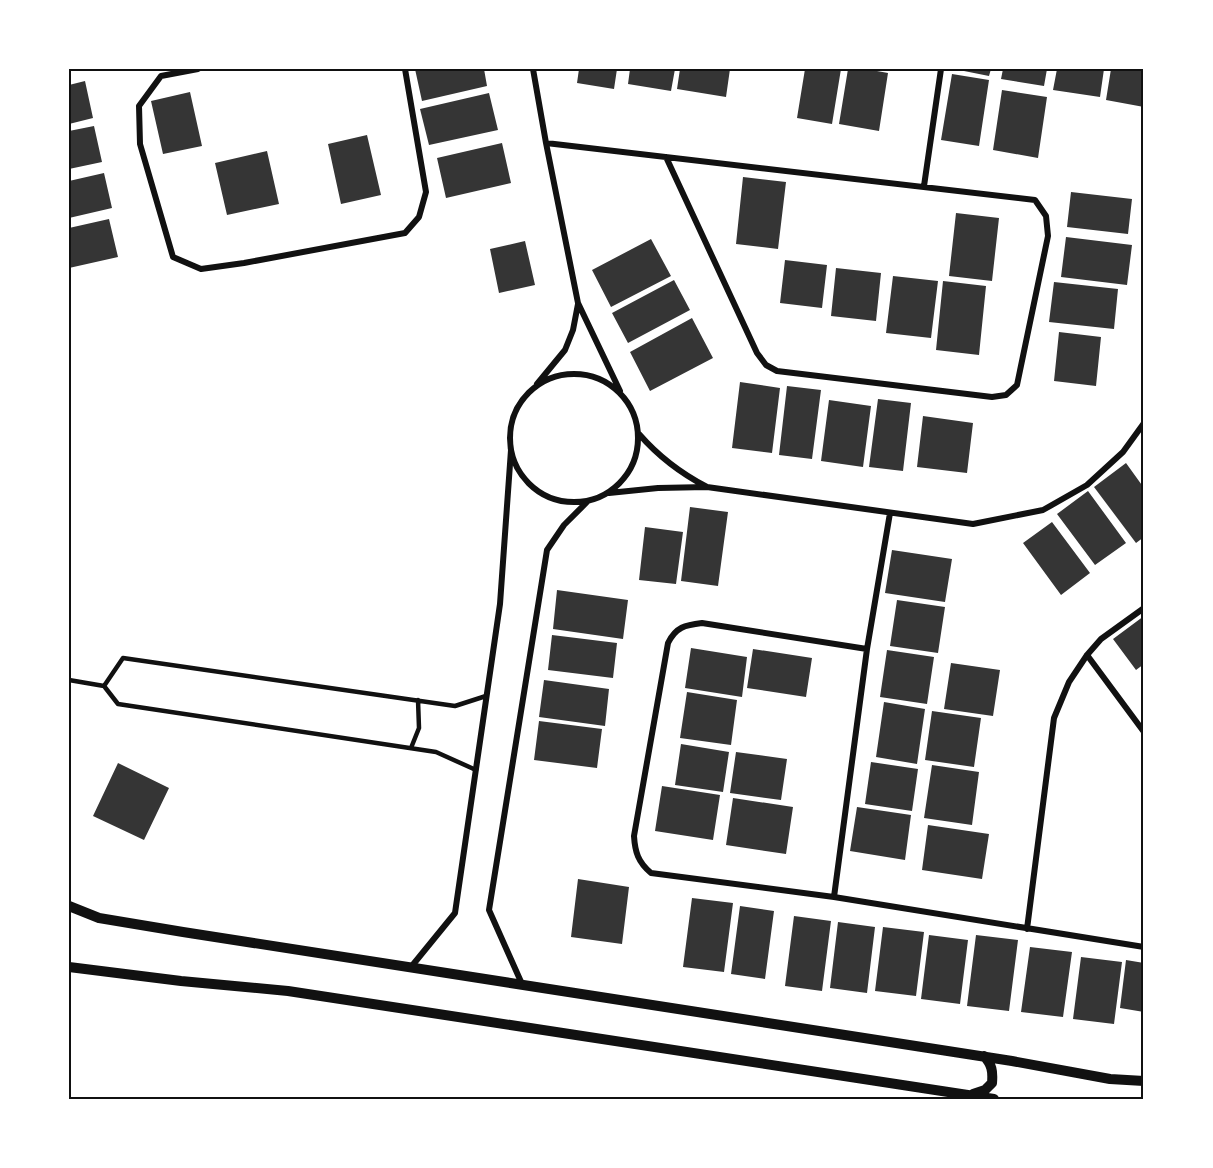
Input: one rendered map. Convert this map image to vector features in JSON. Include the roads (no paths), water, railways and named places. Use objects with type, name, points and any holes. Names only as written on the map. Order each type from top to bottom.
[{"type":"street","points":[[198,69],[161,76],[139,106],[140,144],[173,257],[201,269],[405,233],[419,217],[426,192],[405,69]]},
{"type":"street","points":[[533,69],[578,303],[621,394],[630,406],[639,434],[632,468],[609,493]]},
{"type":"street","points":[[924,186],[941,69]]},
{"type":"street","points":[[546,143],[1035,200],[1046,216],[1048,236],[1017,385],[1006,395],[992,397],[777,372],[766,365],[757,353],[666,157]]},
{"type":"street","points":[[411,967],[455,913],[500,604],[511,450],[510,435],[513,419],[528,393],[565,350],[573,330],[578,303]]},
{"type":"street","points":[[528,393],[553,377],[568,374],[597,378],[621,394]]},
{"type":"street","points":[[522,984],[489,910],[548,550],[564,525],[587,502],[609,493],[658,488],[707,487],[974,524],[1043,510],[1088,485],[1123,452],[1144,423]]},
{"type":"street","points":[[639,434],[665,461],[683,475],[707,487]]},
{"type":"street","points":[[511,450],[519,471],[533,488],[559,501],[587,502]]},
{"type":"street","points":[[834,897],[867,649],[890,513]]},
{"type":"street","points":[[1027,929],[1053,718],[1069,682],[1087,655],[1101,639],[1144,608]]},
{"type":"street","points":[[867,649],[702,623],[673,632],[668,643],[634,836],[637,856],[642,865],[651,873],[834,897],[1144,947]]},
{"type":"street","points":[[1087,655],[1144,732]]},
{"type":"street","points":[[69,906],[99,918],[984,1056],[1110,1078],[1144,1081]]},
{"type":"street","points":[[69,967],[288,991],[994,1099]]},
{"type":"street","points":[[969,1095],[985,1090],[992,1083],[991,1064],[984,1056]]},
{"type":"lane","points":[[104,686],[123,658],[455,706],[486,696]]},
{"type":"lane","points":[[69,680],[104,686],[118,704],[436,752],[476,770]]},
{"type":"lane","points":[[411,748],[419,728],[418,700]]}]
